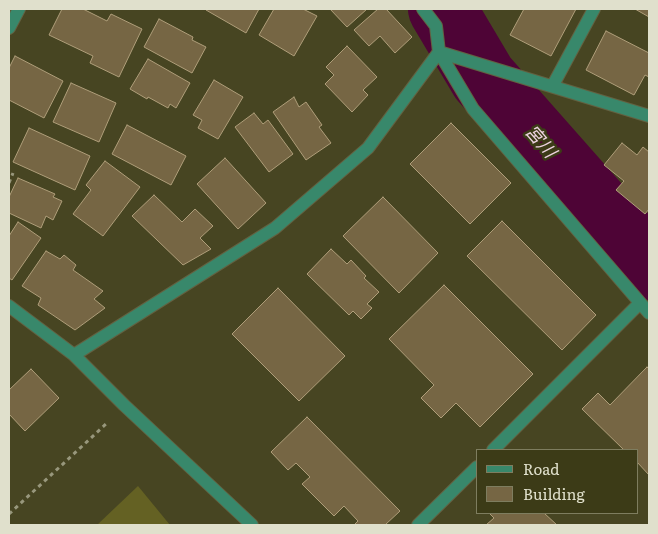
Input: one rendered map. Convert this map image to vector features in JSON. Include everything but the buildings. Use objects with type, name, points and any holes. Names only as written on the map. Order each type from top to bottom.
[{"type":"street","points":[[9,28],[19,9]]},
{"type":"street","points":[[423,9],[436,26],[439,52],[473,108],[649,313]]},
{"type":"street","points":[[553,85],[594,9]]},
{"type":"street","points":[[439,52],[553,85],[649,116]]},
{"type":"street","points":[[74,355],[276,228],[368,148],[439,52]]},
{"type":"street","points":[[494,449],[640,303]]},
{"type":"street","points":[[9,306],[74,355],[124,405],[252,525]]},
{"type":"street","points":[[418,525],[476,468]]},
{"type":"path","points":[[9,183],[13,173]]},
{"type":"path","points":[[9,514],[126,405]]},
{"type":"shaded area","points":[[138,486],[170,525],[97,525]]},
{"type":"waterway","name":"宮川","points":[[442,9],[483,78],[649,266]]}]
